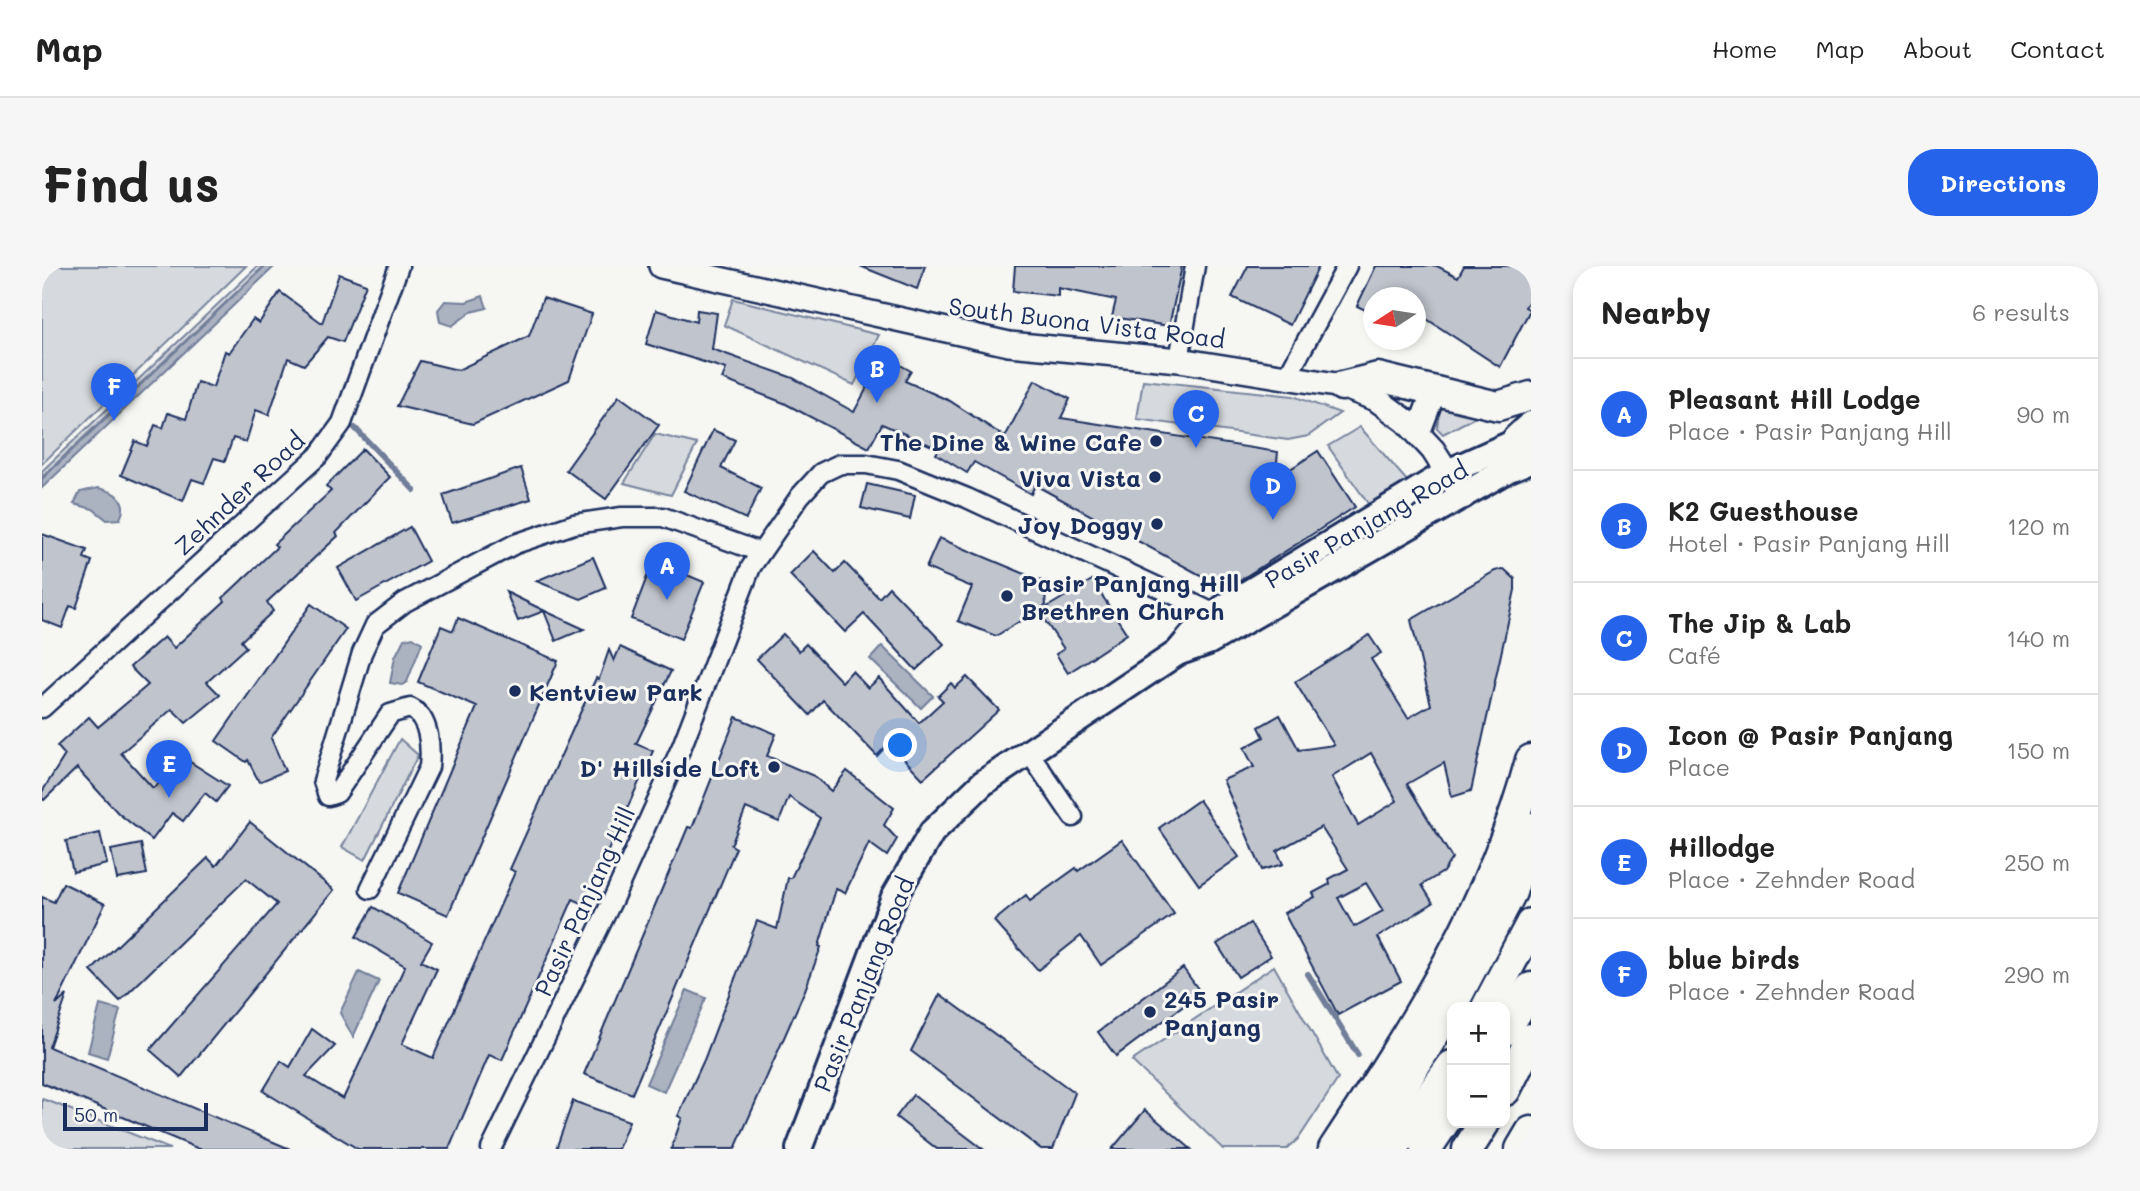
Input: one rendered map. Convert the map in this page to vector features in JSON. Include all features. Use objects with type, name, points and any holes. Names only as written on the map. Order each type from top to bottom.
[{"type":"highway","points":[[1334,1149],[1418,1022],[1492,880],[1531,760]]},
{"type":"highway","points":[[1363,1149],[1453,1003],[1511,892],[1531,823]]},
{"type":"highway","points":[[1490,1002],[1531,924]]},
{"type":"highway","points":[[1510,1022],[1531,988]]},
{"type":"highway","points":[[1510,1080],[1531,1039]]},
{"type":"highway","points":[[1392,1149],[1447,1073]]},
{"type":"highway","points":[[1426,1149],[1447,1118]]},
{"type":"highway","points":[[1468,1149],[1482,1128]]},
{"type":"highway","points":[[1521,1149],[1531,1132]]},
{"type":"main road","points":[[1342,386],[1378,377],[1483,405],[1497,406],[1531,396]]},
{"type":"main road","name":"Pasir Panjang Road","points":[[1177,653],[1215,613],[1448,472],[1527,440]]},
{"type":"main road","name":"Pasir Panjang Road","points":[[799,1149],[894,897],[932,832],[983,783],[1028,751],[1177,653],[1208,642],[1463,497],[1527,440]]},
{"type":"street","name":"Zehnder Road","points":[[42,708],[317,456],[342,422],[399,266]]},
{"type":"street","name":"South Buona Vista Road","points":[[661,266],[998,342],[1179,360],[1289,375],[1342,386],[1376,399],[1418,433],[1448,472],[1463,497]]},
{"type":"street","points":[[1179,360],[1195,266]]},
{"type":"street","points":[[1289,375],[1347,266]]},
{"type":"street","points":[[1418,433],[1434,391]]},
{"type":"street","name":"Pasir Panjang Hill","points":[[491,1149],[571,987],[665,784],[735,602],[760,552],[800,496],[821,473],[840,464],[895,468],[967,498],[1237,625]]},
{"type":"street","points":[[370,889],[429,768],[431,750],[422,717],[410,708],[401,709],[390,715],[337,793],[328,796],[325,793],[323,781],[333,746],[362,653],[375,625],[405,602],[515,544],[574,524],[645,515],[663,517],[760,552]]},
{"type":"street","points":[[1028,751],[1073,817]]},
{"type":"shaded area","points":[[42,266],[246,266],[42,464]]},
{"type":"shaded area","points":[[258,266],[264,266],[42,477],[42,471]]},
{"type":"shaded area","points":[[265,266],[275,266],[42,488],[42,479]]},
{"type":"shaded area","points":[[483,296],[487,308],[471,312],[452,326],[440,322],[438,310],[445,301],[466,302]]},
{"type":"shaded area","points":[[733,299],[879,335],[854,385],[724,325]]},
{"type":"shaded area","points":[[1143,380],[1293,396],[1340,413],[1308,436],[1288,440],[1137,419]]},
{"type":"shaded area","points":[[1440,403],[1483,413],[1443,434],[1437,428]]},
{"type":"shaded area","points":[[1360,427],[1408,482],[1369,505],[1328,446]]},
{"type":"shaded area","points":[[655,434],[697,444],[671,495],[624,483]]},
{"type":"shaded area","points":[[98,488],[110,491],[122,502],[123,512],[120,519],[107,520],[93,509],[74,504],[80,492]]},
{"type":"shaded area","points":[[413,637],[422,643],[407,682],[402,685],[390,683],[395,657],[404,639]]},
{"type":"shaded area","points":[[882,646],[933,696],[921,708],[870,659]]},
{"type":"shaded area","points":[[400,739],[418,755],[365,860],[342,847]]},
{"type":"shaded area","points":[[1274,966],[1338,1079],[1299,1138],[1287,1149],[1223,1149],[1132,1061]]},
{"type":"shaded area","points":[[359,972],[379,981],[353,1037],[340,1013]]},
{"type":"shaded area","points":[[687,990],[706,998],[664,1092],[646,1084]]},
{"type":"shaded area","points":[[100,1005],[120,1010],[107,1058],[88,1052]]},
{"type":"shaded area","points":[[42,1099],[51,1102],[170,1149],[42,1149]]},
{"type":"building","points":[[860,266],[925,266],[917,289]]},
{"type":"building","points":[[1015,266],[1182,266],[1169,326],[1112,317],[1116,300],[1058,288],[1058,296],[1013,291]]},
{"type":"building","points":[[1248,266],[1319,266],[1290,325],[1232,297]]},
{"type":"building","points":[[1376,266],[1437,266],[1458,277],[1464,266],[1531,266],[1531,298],[1525,307],[1530,310],[1500,367],[1426,319],[1426,287],[1366,287]]},
{"type":"building","points":[[339,274],[366,284],[343,342],[328,337],[304,365],[288,358],[269,415],[256,410],[246,442],[233,438],[225,461],[214,458],[204,483],[192,479],[183,501],[121,475],[135,441],[147,446],[155,425],[163,428],[168,413],[186,419],[197,382],[213,387],[225,351],[229,353],[253,319],[259,323],[280,292],[322,323]]},
{"type":"building","points":[[1363,293],[1363,309],[1357,306]]},
{"type":"building","points":[[543,298],[592,314],[569,380],[473,424],[397,406],[420,361],[458,370],[529,336]]},
{"type":"building","points":[[656,310],[696,322],[697,310],[717,313],[712,349],[793,378],[854,412],[884,356],[911,371],[905,381],[950,401],[1005,437],[1035,380],[1070,399],[1061,418],[1278,452],[1275,479],[1318,451],[1355,507],[1226,589],[1035,485],[1031,494],[974,462],[967,473],[936,454],[939,449],[882,424],[869,448],[784,403],[722,379],[726,369],[646,344]]},
{"type":"building","points":[[619,396],[659,425],[606,499],[566,470]]},
{"type":"building","points":[[713,430],[735,440],[721,468],[761,488],[746,519],[684,491]]},
{"type":"building","points":[[363,449],[390,477],[336,533],[338,536],[267,602],[273,611],[241,641],[246,647],[207,682],[220,695],[186,723],[172,709],[121,753],[153,788],[187,760],[228,786],[216,802],[205,793],[183,821],[172,813],[152,840],[118,813],[77,768],[44,800],[42,792],[65,755],[57,746],[89,717],[98,727],[148,685],[130,667],[164,637],[174,648],[225,601],[223,598],[277,547],[274,544],[331,491],[326,486]]},
{"type":"building","points":[[521,468],[531,499],[452,523],[443,495]]},
{"type":"building","points":[[867,484],[915,495],[910,519],[861,508]]},
{"type":"building","points":[[410,527],[428,561],[356,601],[338,568]]},
{"type":"building","points":[[42,534],[87,550],[84,558],[92,561],[76,608],[70,606],[62,628],[42,620]]},
{"type":"building","name":"Pasir Panjang Hill Brethren Church","points":[[939,538],[1044,582],[1046,605],[996,636],[958,621],[972,587],[926,568]]},
{"type":"building","points":[[814,551],[835,573],[845,563],[879,598],[889,587],[944,644],[916,670],[864,614],[845,632],[790,575]]},
{"type":"building","points":[[593,557],[606,588],[581,599],[536,581]]},
{"type":"building","points":[[653,561],[704,582],[681,639],[631,619]]},
{"type":"building","points":[[1504,569],[1515,579],[1515,590],[1471,791],[1452,797],[1444,763],[1407,784],[1452,858],[1443,872],[1422,885],[1433,903],[1378,937],[1401,981],[1338,1015],[1284,913],[1315,897],[1313,893],[1330,884],[1329,879],[1348,869],[1321,827],[1277,851],[1283,864],[1262,870],[1223,780],[1254,767],[1244,748],[1264,737],[1259,727],[1280,715],[1299,750],[1334,745],[1295,682],[1369,635],[1381,653],[1371,659],[1408,718],[1431,705],[1411,620],[1495,571]],"holes":[[[1371,753],[1397,801],[1358,825],[1332,777]],[[1366,883],[1383,911],[1354,927],[1338,898]]]},
{"type":"building","points":[[1092,580],[1127,634],[1068,673],[1056,654],[1064,649],[1039,612]]},
{"type":"building","points":[[506,592],[584,629],[556,641],[544,611],[518,621]]},
{"type":"building","points":[[311,604],[346,629],[271,738],[285,771],[259,782],[248,760],[246,762],[216,741]]},
{"type":"building","points":[[458,618],[558,661],[448,915],[398,893],[477,707],[418,682],[441,626],[453,631]]},
{"type":"building","points":[[783,634],[799,651],[806,644],[842,682],[852,671],[868,688],[879,678],[919,723],[943,701],[938,696],[951,683],[955,688],[967,677],[999,710],[923,779],[889,743],[877,756],[823,700],[810,715],[757,659]]},
{"type":"building","points":[[620,647],[671,671],[636,744],[653,751],[584,904],[573,899],[502,1060],[489,1055],[449,1149],[358,1149],[263,1091],[281,1061],[290,1067],[312,1029],[335,1046],[306,1076],[343,1099],[405,966],[356,937],[373,907],[432,942],[421,961],[437,969],[402,1044],[433,1058],[515,872],[510,869],[585,702],[596,678],[599,679],[609,650],[614,661]]},
{"type":"building","points":[[736,717],[776,734],[767,756],[814,776],[831,791],[847,771],[894,808],[884,825],[897,839],[887,856],[869,843],[845,893],[836,889],[819,946],[821,947],[805,990],[735,1149],[671,1149],[682,1118],[678,1116],[704,1060],[757,921],[777,929],[788,878],[791,878],[820,818],[789,797],[779,822],[746,808],[731,845],[736,848],[632,1094],[584,1074],[688,827],[692,828]]},
{"type":"building","points":[[1199,800],[1239,857],[1199,885],[1159,828]]},
{"type":"building","points":[[250,822],[334,890],[181,1077],[150,1050],[277,904],[246,879],[120,1001],[91,971],[208,858],[216,866]]},
{"type":"building","points":[[100,833],[107,864],[73,872],[66,841]]},
{"type":"building","points":[[1122,840],[1174,914],[1101,965],[1081,936],[1038,970],[994,921],[1026,895],[1030,901]]},
{"type":"building","points":[[141,844],[147,874],[117,879],[111,850]]},
{"type":"building","points":[[63,883],[105,904],[56,1005],[67,995],[49,1047],[290,1149],[199,1149],[42,1083],[42,897],[54,902]]},
{"type":"building","points":[[1250,923],[1271,956],[1238,977],[1217,944]]},
{"type":"building","name":"245 Pasir Panjang","points":[[1183,968],[1201,993],[1116,1056],[1098,1032]]},
{"type":"building","points":[[940,994],[1075,1093],[1053,1149],[1041,1149],[911,1051]]},
{"type":"building","points":[[913,1095],[983,1149],[937,1149],[896,1117]]},
{"type":"building","points":[[573,1101],[629,1121],[618,1149],[556,1149]]},
{"type":"building","points":[[1145,1110],[1191,1149],[1112,1149]]},
{"type":"waterway","points":[[355,428],[414,490]]},
{"type":"waterway","points":[[1308,974],[1358,1055]]},
{"type":"place","name":"K2 Guesthouse","points":[[877,403]]},
{"type":"place","name":"blue birds","points":[[114,421]]},
{"type":"place","name":"The Dine & Wine Cafe","points":[[1156,441]]},
{"type":"place","name":"The Jip & Lab","points":[[1196,448]]},
{"type":"place","name":"Viva Vista","points":[[1155,477]]},
{"type":"place","name":"Icon @ Pasir Panjang","points":[[1273,520]]},
{"type":"place","name":"Joy Doggy","points":[[1157,524]]},
{"type":"place","name":"Pasir Panjang Hill Brethren Church","points":[[1007,596]]},
{"type":"place","name":"Pleasant Hill Lodge","points":[[667,600]]},
{"type":"place","name":"Kentview Park","points":[[515,691]]},
{"type":"place","name":"D' Hillside Loft","points":[[774,767]]},
{"type":"place","name":"Hillodge","points":[[169,798]]},
{"type":"place","name":"245 Pasir Panjang","points":[[1150,1012]]}]
